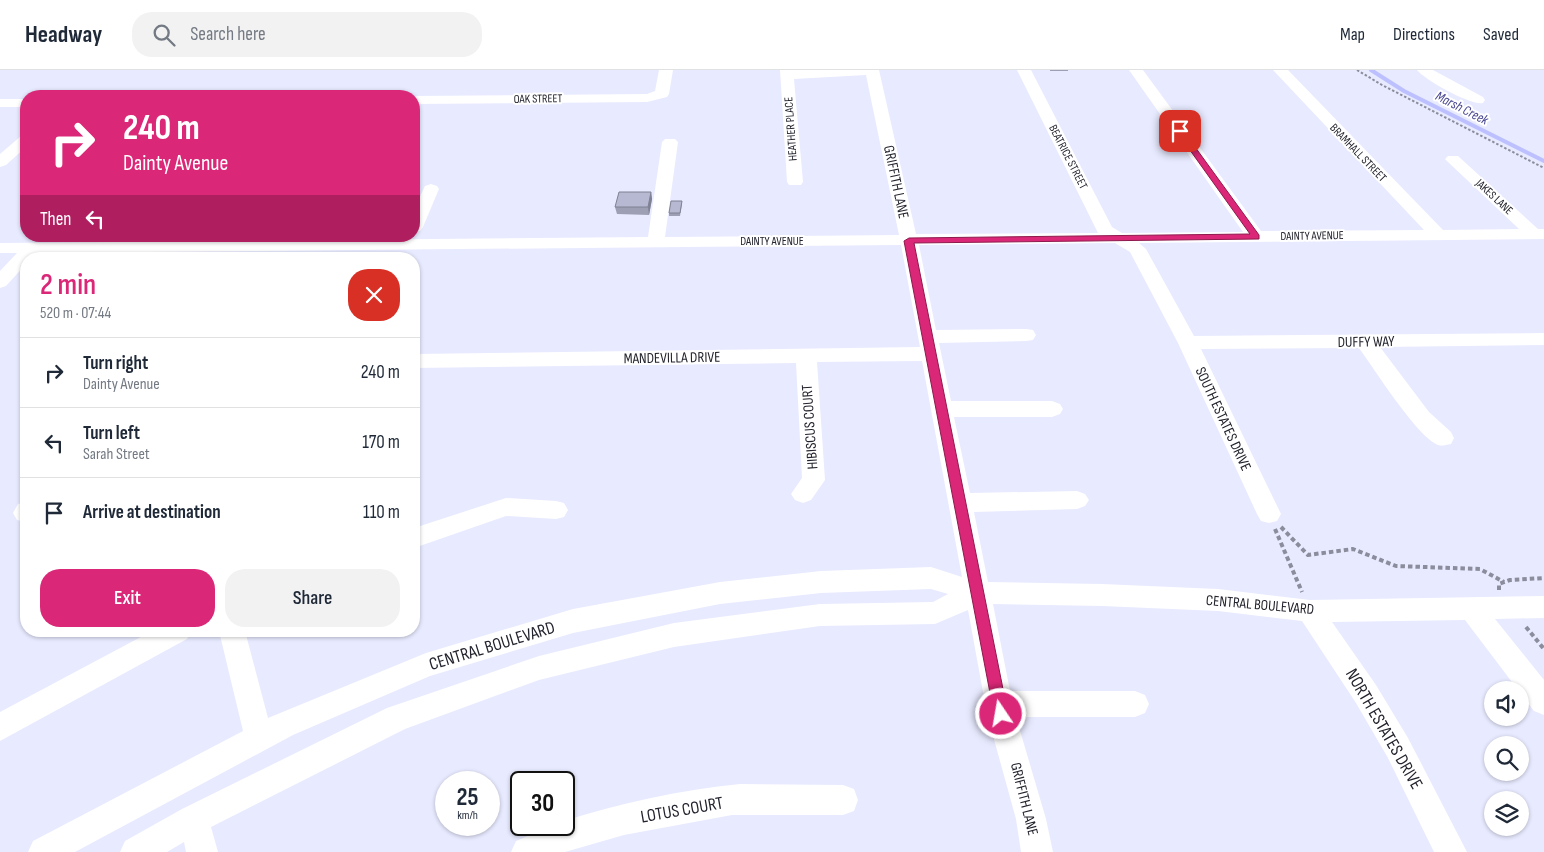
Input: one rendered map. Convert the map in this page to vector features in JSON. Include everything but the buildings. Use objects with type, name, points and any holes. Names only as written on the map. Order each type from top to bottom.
[{"type":"street","name":"OAK STREET","points":[[420,100],[630,98],[662,94],[666,70]]},
{"type":"street","name":"HEATHER PLACE","points":[[795,182],[787,73],[872,70]]},
{"type":"street","name":"GRIFFITH LANE","points":[[872,70],[909,241],[976,594],[999,704],[1031,818],[1037,852]]},
{"type":"street","name":"BEATRICE STREET","points":[[1024,70],[1105,230],[1119,238]]},
{"type":"street","points":[[1136,70],[1256,237]]},
{"type":"street","name":"BRAMHALL STREET","points":[[1280,70],[1438,235]]},
{"type":"street","points":[[1424,70],[1445,84],[1478,100]]},
{"type":"street","points":[[0,103],[20,103]]},
{"type":"street","points":[[656,241],[670,142]]},
{"type":"street","points":[[0,162],[20,144]]},
{"type":"street","name":"JAKES LANE","points":[[1453,159],[1539,234]]},
{"type":"street","points":[[420,214],[431,189]]},
{"type":"street","name":"DAINTY AVENUE","points":[[420,240],[909,241],[1539,234]]},
{"type":"street","name":"SOUTH ESTATES DRIVE","points":[[1119,238],[1136,249],[1188,343],[1269,514]]},
{"type":"street","name":"DAINTY AVENUE","points":[[0,248],[211,252],[238,242]]},
{"type":"street","points":[[28,252],[32,248]]},
{"type":"street","points":[[0,282],[20,261]]},
{"type":"street","name":"MANDEVILLA DRIVE","points":[[420,360],[806,356],[928,346],[1026,335]]},
{"type":"street","name":"DUFFY WAY","points":[[1188,343],[1544,339]]},
{"type":"street","points":[[1365,342],[1421,418],[1443,438]]},
{"type":"street","name":"HIBISCUS COURT","points":[[803,494],[814,480],[806,356]]},
{"type":"street","points":[[941,409],[1052,410]]},
{"type":"street","points":[[959,503],[1077,500]]},
{"type":"street","points":[[420,536],[506,507],[556,510]]},
{"type":"street","name":"CENTRAL BOULEVARD","points":[[44,852],[126,806],[283,725],[426,665],[573,621],[720,593],[821,582],[931,578],[976,594],[1102,595],[1218,600],[1310,611],[1544,607]]},
{"type":"street","name":"CENTRAL BOULEVARD","points":[[136,852],[193,820],[397,718],[539,668],[674,634],[820,615],[936,613],[976,594]]},
{"type":"street","points":[[1472,608],[1544,702]]},
{"type":"street","name":"NORTH ESTATES DRIVE","points":[[1310,611],[1366,694],[1398,748],[1451,852]]},
{"type":"street","points":[[0,727],[166,637]]},
{"type":"street","points":[[233,637],[259,738]]},
{"type":"street","points":[[999,704],[1135,704]]},
{"type":"street","name":"LOTUS COURT","points":[[527,852],[546,843],[598,827],[652,813],[700,805],[747,799],[842,800]]},
{"type":"street","points":[[193,820],[202,852]]},
{"type":"path","points":[[1357,70],[1382,85],[1544,168]]},
{"type":"path","points":[[1269,514],[1308,555],[1353,549],[1396,566],[1480,569],[1504,582]]},
{"type":"path","points":[[1269,514],[1310,611]]},
{"type":"path","points":[[1510,608],[1499,590],[1499,584],[1510,580],[1544,578]]},
{"type":"waterway","name":"Marsh Creek","points":[[1371,70],[1404,91],[1544,161]]},
{"type":"route","points":[[1001,714],[932,368],[909,241],[1256,237],[1180,131]]}]
